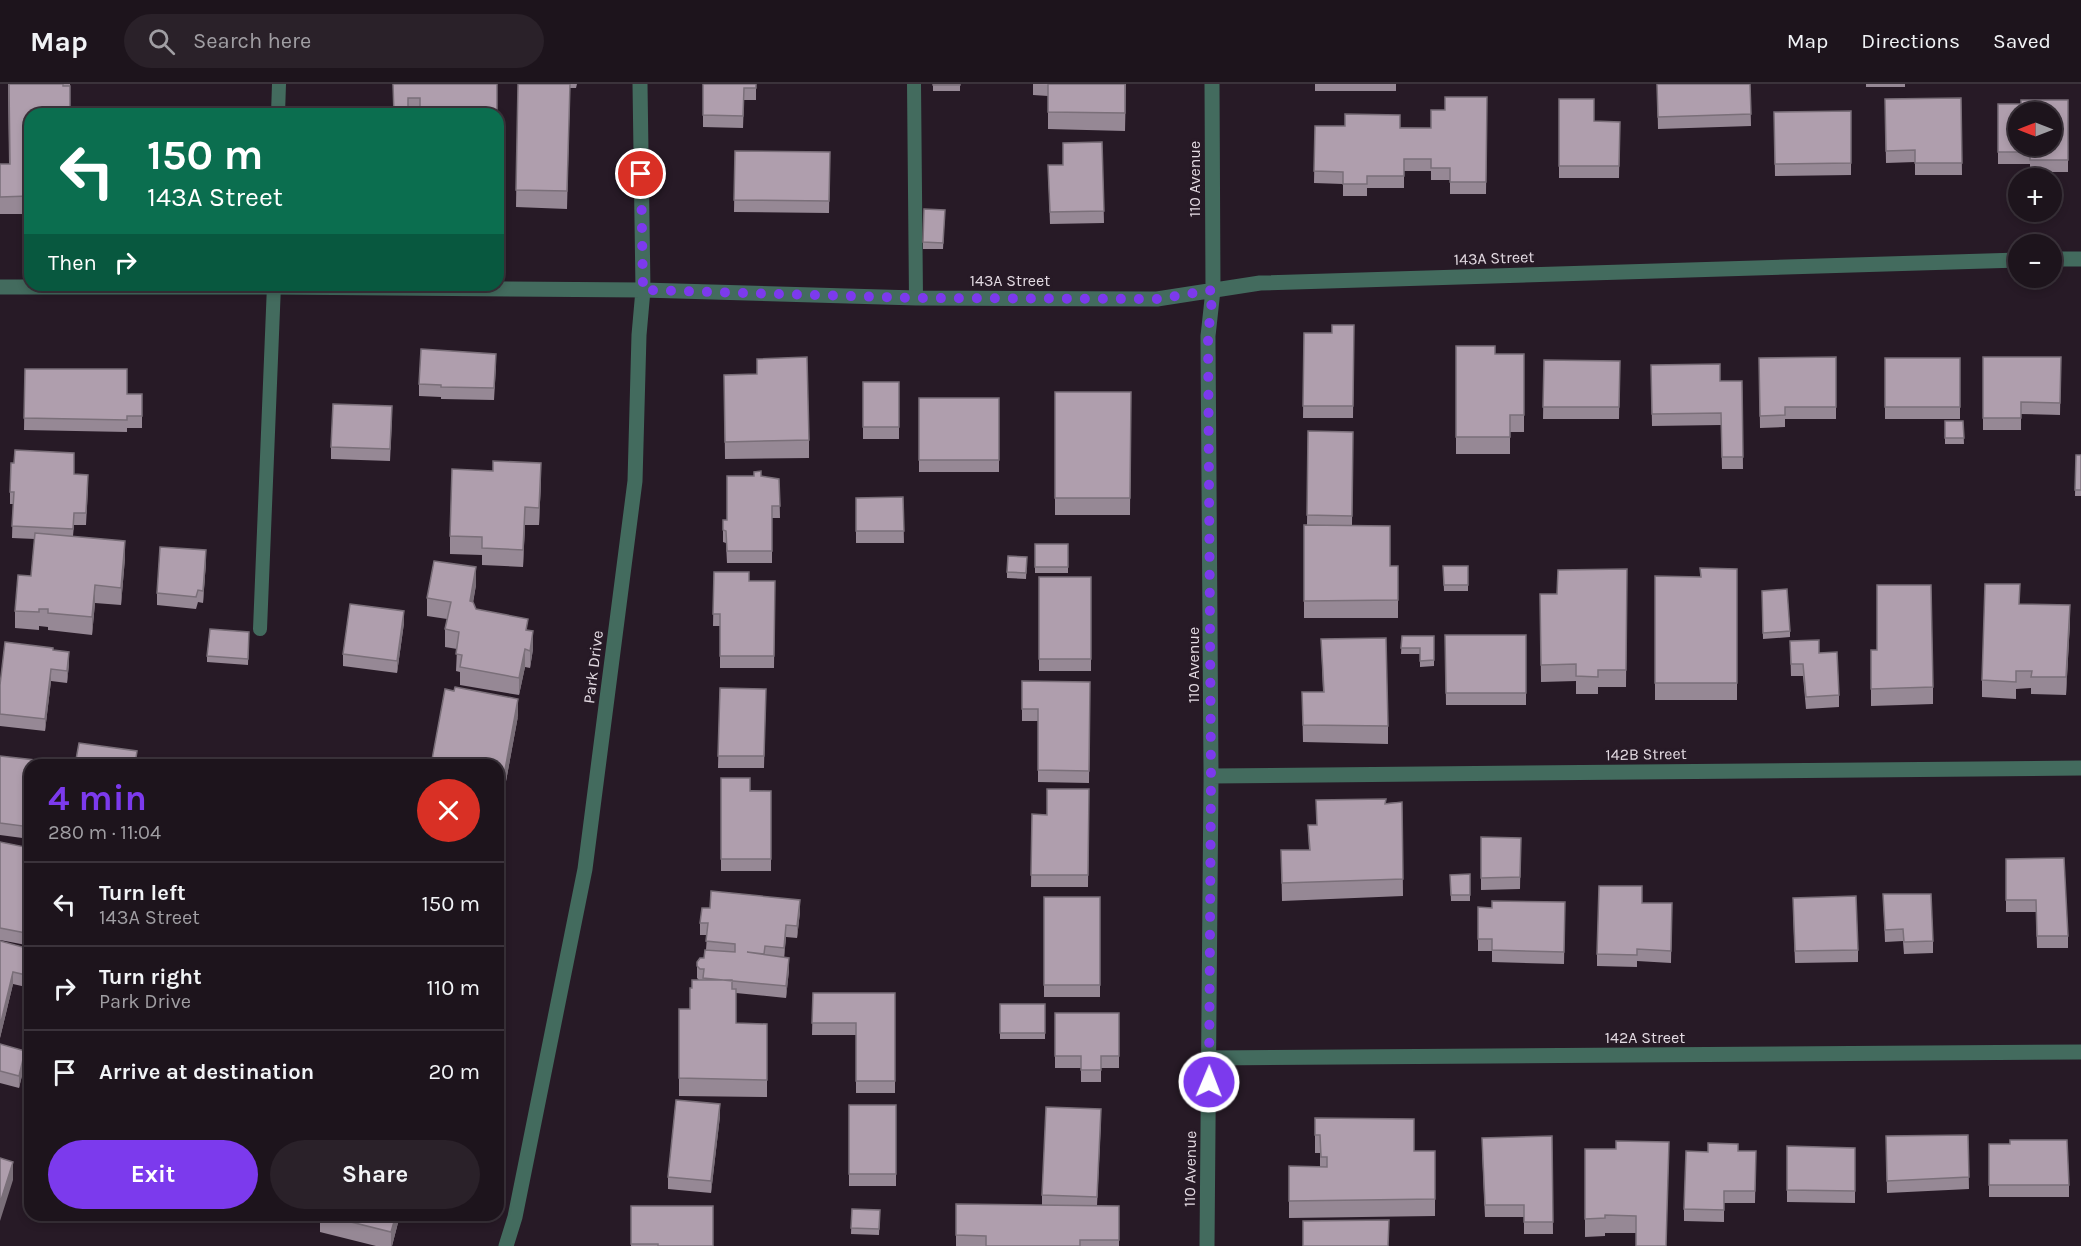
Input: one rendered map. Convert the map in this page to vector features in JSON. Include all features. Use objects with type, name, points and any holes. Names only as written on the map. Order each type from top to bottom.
[{"type":"street","name":"Park Drive","points":[[506,1246],[515,1217],[585,869],[635,481],[639,335],[643,290],[640,84]]},
{"type":"street","name":"110 Avenue","points":[[1207,1246],[1211,776],[1208,336],[1213,290],[1212,84]]},
{"type":"street","points":[[2062,260],[2081,259]]},
{"type":"street","name":"143A Street","points":[[504,288],[916,298],[1157,299],[1260,282],[2008,260]]},
{"type":"street","name":"143A Street","points":[[0,287],[24,287]]},
{"type":"street","name":"142B Street","points":[[1211,776],[2081,768]]},
{"type":"street","name":"142A Street","points":[[1210,1058],[2081,1052]]},
{"type":"lane","points":[[278,108],[279,84]]},
{"type":"lane","points":[[914,84],[916,298]]},
{"type":"lane","points":[[260,629],[274,291]]},
{"type":"building","points":[[9,84],[70,86],[70,108],[24,108],[24,196],[0,197],[0,164],[10,164]]},
{"type":"building","points":[[393,84],[497,84],[497,108],[420,108],[420,98],[408,98],[408,108],[394,108]]},
{"type":"building","points":[[518,84],[570,84],[567,191],[516,190]]},
{"type":"building","points":[[703,84],[756,84],[756,88],[744,88],[743,116],[703,115]]},
{"type":"building","points":[[960,84],[960,85],[933,85]]},
{"type":"building","points":[[1048,84],[1125,84],[1125,113],[1048,112]]},
{"type":"building","points":[[1657,84],[1750,84],[1751,114],[1658,117]]},
{"type":"building","points":[[1445,97],[1487,97],[1486,182],[1450,182],[1450,168],[1431,168],[1431,159],[1404,159],[1404,176],[1367,176],[1367,184],[1343,184],[1343,172],[1314,171],[1315,126],[1345,126],[1345,114],[1400,115],[1400,128],[1431,128],[1431,110],[1445,110]]},
{"type":"building","points":[[1961,98],[1962,163],[1915,163],[1915,150],[1886,151],[1885,99]]},
{"type":"building","points":[[1559,99],[1594,99],[1594,121],[1620,122],[1619,166],[1559,166]]},
{"type":"building","points":[[2021,100],[2068,100],[2068,160],[2030,160],[2030,156],[2062,156],[2062,102],[2021,102]]},
{"type":"building","points":[[1998,104],[2008,104],[2008,152],[1998,152]]},
{"type":"building","points":[[216,107],[264,107],[264,108]]},
{"type":"building","points":[[1851,111],[1851,163],[1775,164],[1774,112]]},
{"type":"building","points":[[1102,142],[1104,211],[1050,212],[1048,165],[1063,165],[1063,143]]},
{"type":"building","points":[[735,151],[830,152],[829,201],[734,200]]},
{"type":"building","points":[[924,209],[945,210],[943,243],[923,242]]},
{"type":"building","points":[[1332,325],[1354,325],[1353,406],[1303,406],[1304,333],[1332,333]]},
{"type":"building","points":[[1456,346],[1495,346],[1495,354],[1524,354],[1524,415],[1510,415],[1510,437],[1456,437]]},
{"type":"building","points":[[421,349],[496,354],[494,388],[441,387],[441,385],[419,384]]},
{"type":"building","points":[[807,357],[809,440],[725,442],[724,375],[757,374],[757,359]]},
{"type":"building","points":[[1836,357],[1836,407],[1785,407],[1785,415],[1760,416],[1759,358]]},
{"type":"building","points":[[1983,357],[2061,357],[2060,403],[2021,402],[2021,418],[1983,418]]},
{"type":"building","points":[[1885,358],[1960,358],[1960,407],[1885,407]]},
{"type":"building","points":[[1544,360],[1620,361],[1619,407],[1543,407]]},
{"type":"building","points":[[1720,364],[1720,381],[1742,381],[1743,457],[1722,457],[1721,413],[1652,414],[1651,365]]},
{"type":"building","points":[[25,369],[127,369],[127,394],[142,394],[142,416],[127,416],[127,420],[24,418]]},
{"type":"building","points":[[863,382],[899,382],[899,427],[863,427]]},
{"type":"building","points":[[1055,392],[1131,392],[1130,498],[1055,498]]},
{"type":"building","points":[[919,398],[999,398],[999,460],[919,460]]},
{"type":"building","points":[[333,404],[392,406],[390,449],[331,447]]},
{"type":"building","points":[[1945,421],[1963,421],[1964,438],[1945,438]]},
{"type":"building","points":[[1308,431],[1353,432],[1352,516],[1307,515]]},
{"type":"building","points":[[15,450],[74,453],[74,474],[88,475],[86,513],[74,513],[73,529],[12,526],[14,492],[10,492],[11,463],[14,463]]},
{"type":"building","points":[[2076,455],[2081,455],[2081,490],[2075,490]]},
{"type":"building","points":[[493,461],[541,463],[539,508],[525,507],[523,550],[482,548],[482,537],[450,536],[452,469],[493,471]]},
{"type":"building","points":[[761,471],[761,476],[779,479],[780,506],[772,506],[772,551],[727,551],[723,520],[727,520],[727,476],[754,476],[754,472]]},
{"type":"building","points":[[903,497],[904,531],[856,531],[856,498]]},
{"type":"building","points":[[1304,525],[1390,526],[1390,566],[1398,566],[1398,600],[1304,601]]},
{"type":"building","points":[[35,533],[125,541],[121,588],[95,585],[92,617],[48,613],[48,609],[39,609],[39,612],[15,611],[18,575],[31,576]]},
{"type":"building","points":[[1035,544],[1068,544],[1068,567],[1035,567]]},
{"type":"building","points":[[160,547],[206,550],[203,591],[198,590],[196,597],[157,593]]},
{"type":"building","points":[[1008,556],[1027,557],[1026,573],[1007,572]]},
{"type":"building","points":[[434,561],[476,567],[470,601],[476,609],[528,619],[526,630],[533,631],[530,651],[525,649],[519,678],[460,667],[462,655],[456,654],[459,632],[445,629],[451,602],[427,598]]},
{"type":"building","points":[[1443,566],[1468,566],[1468,585],[1444,585]]},
{"type":"building","points":[[1700,568],[1737,569],[1737,683],[1655,683],[1655,576],[1701,577]]},
{"type":"building","points":[[1627,569],[1626,670],[1598,670],[1598,677],[1576,676],[1576,664],[1541,665],[1540,594],[1557,594],[1558,570]]},
{"type":"building","points":[[714,572],[749,572],[749,581],[775,581],[774,656],[720,656],[720,614],[713,614]]},
{"type":"building","points":[[1039,577],[1091,577],[1091,659],[1039,659]]},
{"type":"building","points":[[1985,584],[2020,584],[2019,604],[2070,605],[2066,677],[2031,677],[2032,671],[2016,671],[2016,682],[1982,680]]},
{"type":"building","points":[[1877,585],[1931,585],[1933,687],[1871,689],[1871,650],[1877,650]]},
{"type":"building","points":[[1787,589],[1790,631],[1763,633],[1762,591]]},
{"type":"building","points":[[350,604],[404,611],[397,661],[343,654]]},
{"type":"building","points":[[210,629],[249,632],[248,659],[207,656]]},
{"type":"building","points":[[1445,635],[1526,635],[1526,693],[1446,693]]},
{"type":"building","points":[[1402,636],[1434,636],[1434,660],[1420,661],[1420,648],[1401,648]]},
{"type":"building","points":[[1386,638],[1388,726],[1303,725],[1302,692],[1324,692],[1321,639]]},
{"type":"building","points":[[1819,640],[1819,653],[1837,652],[1839,695],[1806,697],[1803,664],[1791,664],[1790,641]]},
{"type":"building","points":[[5,642],[69,652],[67,671],[51,669],[45,719],[0,714],[0,685]]},
{"type":"building","points":[[1022,681],[1090,682],[1089,771],[1038,770],[1038,709],[1022,709]]},
{"type":"building","points":[[455,687],[518,699],[504,775],[504,759],[432,759],[445,689],[454,691]]},
{"type":"building","points":[[720,688],[766,689],[764,756],[718,756]]},
{"type":"building","points":[[79,743],[137,751],[136,759],[76,759]]},
{"type":"building","points":[[0,756],[26,759],[24,759],[24,826],[0,823]]},
{"type":"building","points":[[721,778],[750,778],[750,791],[771,791],[771,859],[721,859]]},
{"type":"building","points":[[1047,789],[1089,789],[1088,875],[1031,875],[1032,814],[1047,815]]},
{"type":"building","points":[[1386,799],[1385,804],[1402,802],[1403,879],[1282,883],[1281,850],[1310,850],[1308,825],[1317,825],[1316,800]]},
{"type":"building","points":[[1481,837],[1521,838],[1520,877],[1481,878]]},
{"type":"building","points":[[0,842],[24,847],[24,933],[0,928]]},
{"type":"building","points":[[2064,858],[2068,936],[2037,936],[2036,900],[2006,900],[2006,859]]},
{"type":"building","points":[[1470,874],[1470,895],[1451,895],[1450,875]]},
{"type":"building","points":[[1599,886],[1642,886],[1642,903],[1672,903],[1671,951],[1637,949],[1637,955],[1597,954]]},
{"type":"building","points":[[711,891],[800,900],[797,926],[786,925],[784,948],[765,946],[764,954],[747,952],[789,958],[786,986],[703,978],[704,969],[697,966],[697,962],[700,958],[704,958],[705,950],[735,952],[735,944],[706,941],[708,923],[700,923],[702,908],[710,908]]},
{"type":"building","points":[[1883,894],[1931,894],[1933,941],[1904,942],[1903,929],[1885,930]]},
{"type":"building","points":[[1856,896],[1858,950],[1795,951],[1793,898]]},
{"type":"building","points":[[1044,897],[1100,897],[1100,985],[1044,985]]},
{"type":"building","points":[[1492,901],[1565,902],[1564,952],[1492,950],[1492,939],[1478,939],[1478,907],[1492,908]]},
{"type":"building","points":[[0,941],[24,947],[24,975],[13,972],[0,1026]]},
{"type":"building","points":[[692,980],[732,980],[732,989],[736,989],[736,1023],[767,1024],[767,1080],[679,1078],[679,1009],[690,1009]]},
{"type":"building","points":[[813,993],[895,993],[895,1081],[856,1081],[856,1023],[812,1023]]},
{"type":"building","points":[[1000,1004],[1045,1004],[1045,1033],[1000,1033]]},
{"type":"building","points":[[1055,1013],[1119,1013],[1119,1056],[1101,1056],[1101,1070],[1081,1070],[1081,1056],[1055,1056]]},
{"type":"building","points":[[0,1044],[24,1051],[19,1076],[0,1071]]},
{"type":"building","points":[[676,1100],[720,1104],[711,1181],[668,1177]]},
{"type":"building","points":[[849,1105],[896,1105],[896,1174],[849,1174]]},
{"type":"building","points":[[1046,1107],[1101,1109],[1097,1197],[1042,1195]]},
{"type":"building","points":[[1315,1118],[1414,1119],[1414,1151],[1435,1151],[1435,1199],[1289,1201],[1289,1166],[1327,1167],[1327,1157],[1321,1157],[1320,1135],[1315,1135]]},
{"type":"building","points":[[1968,1135],[1969,1177],[1887,1181],[1886,1136]]},
{"type":"building","points":[[1552,1136],[1553,1222],[1524,1222],[1524,1205],[1485,1205],[1482,1138]]},
{"type":"building","points":[[2010,1140],[2067,1140],[2069,1185],[1989,1185],[1989,1144],[2010,1144]]},
{"type":"building","points":[[1616,1141],[1669,1142],[1666,1246],[1636,1246],[1636,1216],[1605,1215],[1605,1218],[1585,1219],[1585,1149],[1616,1149]]},
{"type":"building","points":[[1708,1143],[1738,1144],[1738,1151],[1756,1151],[1755,1191],[1724,1191],[1724,1210],[1684,1209],[1686,1151],[1708,1152]]},
{"type":"building","points":[[1787,1146],[1855,1148],[1855,1191],[1787,1190]]},
{"type":"building","points":[[0,1158],[13,1162],[0,1203]]},
{"type":"building","points":[[956,1204],[1119,1206],[1119,1240],[1080,1240],[1080,1246],[986,1246],[986,1236],[956,1235]]},
{"type":"building","points":[[631,1206],[713,1206],[713,1246],[631,1244]]},
{"type":"building","points":[[852,1209],[880,1210],[879,1229],[851,1228]]},
{"type":"building","points":[[1389,1220],[1388,1246],[1303,1246],[1303,1221]]},
{"type":"building","points":[[347,1221],[394,1221],[391,1232]]},
{"type":"route","points":[[641,174],[643,290],[916,298],[1157,299],[1213,290],[1208,336],[1211,776],[1209,1082]]}]
